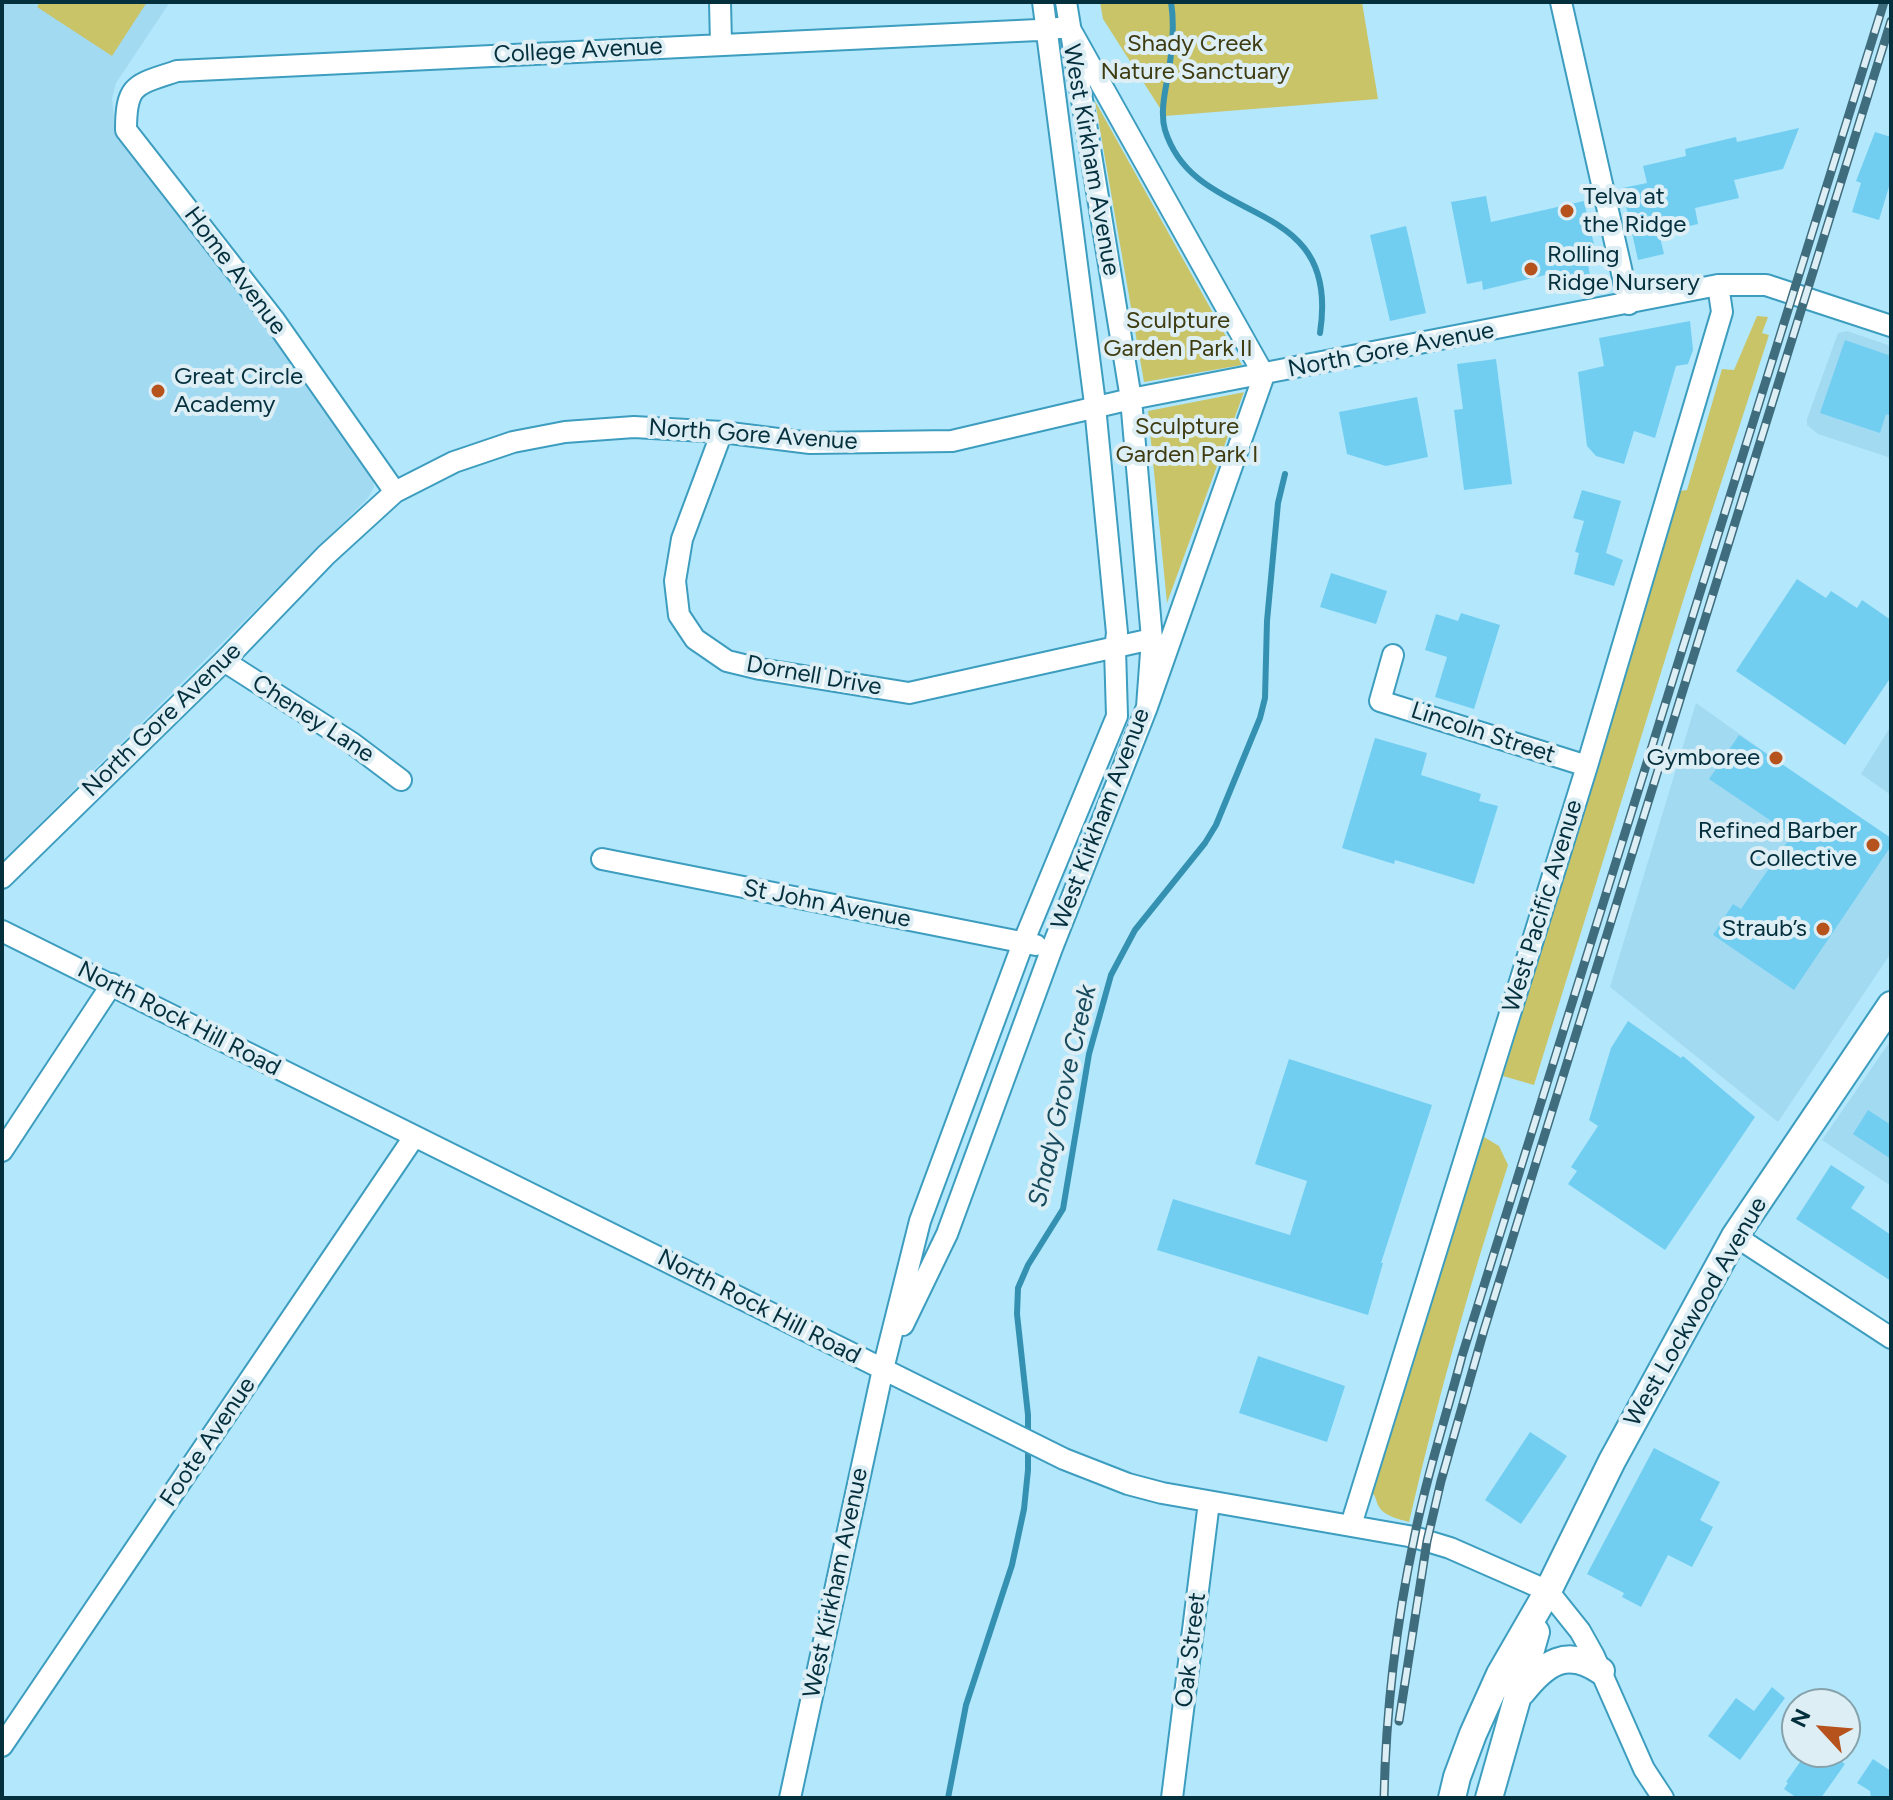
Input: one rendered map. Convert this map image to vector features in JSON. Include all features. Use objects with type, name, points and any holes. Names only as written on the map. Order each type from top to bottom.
[{"type":"main road","name":"West Lockwood Avenue","points":[[1452,1798],[1462,1763],[1495,1686],[1548,1591],[1612,1461],[1735,1236],[1891,1005]]},
{"type":"main road","name":"West Lockwood Avenue","points":[[1489,1798],[1548,1591]]},
{"type":"main road","points":[[1517,1698],[1531,1680],[1560,1660],[1582,1660],[1601,1671]]},
{"type":"street","points":[[720,2],[721,44]]},
{"type":"street","name":"West Kirkham Avenue","points":[[790,1798],[883,1369],[920,1221],[1023,943],[1117,716],[1117,633],[1095,407],[1043,2]]},
{"type":"street","name":"West Kirkham Avenue","points":[[883,1369],[947,1234],[1052,948],[1147,707],[1152,639],[1131,399],[1066,2]]},
{"type":"street","points":[[1561,2],[1629,304]]},
{"type":"street","points":[[1069,27],[1264,375],[1147,707]]},
{"type":"street","name":"College Avenue","points":[[126,130],[126,101],[137,85],[177,71],[1069,27]]},
{"type":"street","name":"Home Avenue","points":[[126,130],[275,321],[395,492]]},
{"type":"street","name":"North Gore Avenue","points":[[2,878],[224,661],[326,555],[395,492],[454,462],[513,442],[565,432],[634,427],[722,432],[810,443],[952,441],[1131,399],[1718,285],[1766,285],[1891,326]]},
{"type":"street","name":"West Pacific Avenue","points":[[1351,1525],[1587,766],[1722,312],[1718,285]]},
{"type":"street","name":"Dornell Drive","points":[[722,432],[682,539],[675,581],[679,615],[695,639],[727,661],[909,693],[1152,639]]},
{"type":"street","name":"Lincoln Street","points":[[1393,655],[1380,701],[1587,766]]},
{"type":"street","name":"Cheney Lane","points":[[224,661],[352,743],[401,780]]},
{"type":"street","name":"St John Avenue","points":[[602,859],[1052,948]]},
{"type":"street","name":"North Rock Hill Road","points":[[2,931],[1050,1452],[1128,1484],[1209,1502],[1414,1537],[1450,1548],[1548,1591]]},
{"type":"street","points":[[2,1151],[112,984]]},
{"type":"street","name":"Foote Avenue","points":[[2,1746],[414,1137]]},
{"type":"street","points":[[1735,1236],[1891,1338]]},
{"type":"street","name":"Oak Street","points":[[1172,1798],[1209,1502]]},
{"type":"street","points":[[1548,1591],[1580,1631],[1644,1769],[1663,1798]]},
{"type":"shaded area","name":"Great Circle Academy","points":[[2,2],[170,2],[116,83],[112,99],[115,126],[256,307],[372,475],[374,487],[368,498],[2,861]]},
{"type":"shaded area","points":[[1847,331],[1891,346],[1891,458],[1818,434],[1807,425],[1838,333]]},
{"type":"shaded area","points":[[1696,703],[1891,842],[1891,953],[1778,1122],[1610,987]]},
{"type":"shaded area","points":[[1891,726],[1891,795],[1861,774]]},
{"type":"shaded area","points":[[1891,1040],[1891,1186],[1822,1140]]},
{"type":"green space","points":[[40,2],[147,2],[112,56],[37,7]]},
{"type":"green space","name":"Shady Creek Nature Sanctuary","points":[[1100,2],[1362,2],[1378,99],[1165,116],[1103,19]]},
{"type":"green space","name":"Sculpture Garden Park II","points":[[1095,101],[1242,365],[1144,382]]},
{"type":"green space","points":[[1757,316],[1768,317],[1762,333],[1769,335],[1687,588],[1534,1085],[1503,1076],[1680,491],[1687,490],[1722,369],[1734,370]]},
{"type":"green space","name":"Sculpture Garden Park I","points":[[1244,392],[1167,603],[1148,411]]},
{"type":"green space","points":[[1484,1137],[1499,1146],[1508,1165],[1455,1342],[1409,1522],[1384,1512],[1372,1493]]},
{"type":"building","points":[[1799,128],[1783,169],[1734,180],[1739,198],[1695,208],[1698,224],[1659,233],[1664,254],[1638,260],[1622,188],[1647,183],[1643,166],[1686,156],[1685,149],[1736,137],[1737,142]]},
{"type":"building","points":[[1875,132],[1891,137],[1891,180],[1879,220],[1852,212],[1861,183],[1856,181]]},
{"type":"building","points":[[1486,196],[1491,222],[1584,201],[1598,262],[1588,264],[1590,275],[1568,280],[1566,270],[1483,290],[1482,281],[1467,284],[1451,202]]},
{"type":"building","points":[[1406,226],[1426,313],[1390,321],[1370,235]]},
{"type":"building","points":[[1690,321],[1693,350],[1688,364],[1676,366],[1655,438],[1634,431],[1624,464],[1596,456],[1587,446],[1578,372],[1604,366],[1599,338]]},
{"type":"building","points":[[1845,340],[1891,356],[1891,416],[1886,414],[1880,433],[1820,413]]},
{"type":"building","points":[[1496,359],[1512,484],[1464,490],[1454,410],[1463,409],[1457,364]]},
{"type":"building","points":[[1417,397],[1428,457],[1386,466],[1347,454],[1339,412]]},
{"type":"building","points":[[1582,490],[1621,501],[1606,553],[1623,560],[1614,586],[1574,574],[1579,553],[1575,552],[1584,521],[1573,518]]},
{"type":"building","points":[[1331,573],[1387,591],[1376,624],[1320,607]]},
{"type":"building","points":[[1797,579],[1826,598],[1831,591],[1857,608],[1862,600],[1891,620],[1891,677],[1845,745],[1736,671]]},
{"type":"building","points":[[1461,613],[1500,625],[1474,709],[1435,697],[1447,657],[1425,650],[1436,614],[1458,621]]},
{"type":"building","points":[[1739,735],[1891,838],[1891,846],[1794,990],[1713,935],[1733,904],[1741,909],[1792,835],[1709,779]]},
{"type":"building","points":[[1375,738],[1427,753],[1421,775],[1481,794],[1479,801],[1498,806],[1474,884],[1342,848]]},
{"type":"building","points":[[1628,1021],[1681,1058],[1683,1056],[1755,1117],[1665,1250],[1568,1184],[1577,1171],[1571,1167],[1598,1126],[1589,1120],[1611,1048]]},
{"type":"building","points":[[1289,1059],[1432,1105],[1381,1263],[1368,1315],[1157,1250],[1173,1199],[1290,1235],[1307,1181],[1255,1164]]},
{"type":"building","points":[[1868,1110],[1891,1125],[1891,1159],[1853,1134]]},
{"type":"building","points":[[1831,1165],[1865,1187],[1851,1208],[1891,1235],[1891,1281],[1796,1219]]},
{"type":"building","points":[[1258,1356],[1345,1386],[1327,1442],[1239,1413]]},
{"type":"building","points":[[1530,1432],[1567,1456],[1521,1524],[1485,1500]]},
{"type":"building","points":[[1654,1448],[1720,1482],[1700,1520],[1713,1527],[1692,1567],[1668,1555],[1641,1607],[1622,1597],[1624,1593],[1587,1574]]},
{"type":"building","points":[[1772,1687],[1781,1695],[1781,1704],[1740,1760],[1708,1736],[1736,1698],[1754,1711]]},
{"type":"building","points":[[1873,1759],[1891,1771],[1891,1798],[1871,1798],[1870,1791],[1857,1783]]},
{"type":"building","points":[[1796,1768],[1842,1768],[1821,1798],[1797,1798],[1784,1789]]},
{"type":"waterway","name":"Shady Grove Creek","points":[[1171,2],[1173,20],[1164,102],[1165,130],[1181,162],[1205,184],[1289,233],[1309,255],[1321,288],[1320,333]]},
{"type":"waterway","name":"Shady Grove Creek","points":[[948,1798],[966,1705],[1012,1565],[1024,1509],[1028,1415],[1017,1314],[1018,1288],[1028,1265],[1063,1209],[1089,1054],[1111,975],[1135,930],[1216,825],[1260,718],[1265,698],[1267,621],[1278,503],[1285,474]]},
{"type":"railway","points":[[1384,1798],[1397,1635],[1414,1539],[1436,1447],[1884,2]]},
{"type":"railway","points":[[1399,1721],[1427,1541],[1484,1330],[1891,21]]},
{"type":"place","name":"Telva at the Ridge","points":[[1567,211]]},
{"type":"place","name":"Rolling Ridge Nursery","points":[[1531,269]]},
{"type":"place","name":"Great Circle Academy","points":[[158,391]]},
{"type":"place","name":"Gymboree","points":[[1776,758]]},
{"type":"place","name":"Refined Barber Collective","points":[[1873,845]]},
{"type":"place","name":"Straub’s","points":[[1823,929]]}]
